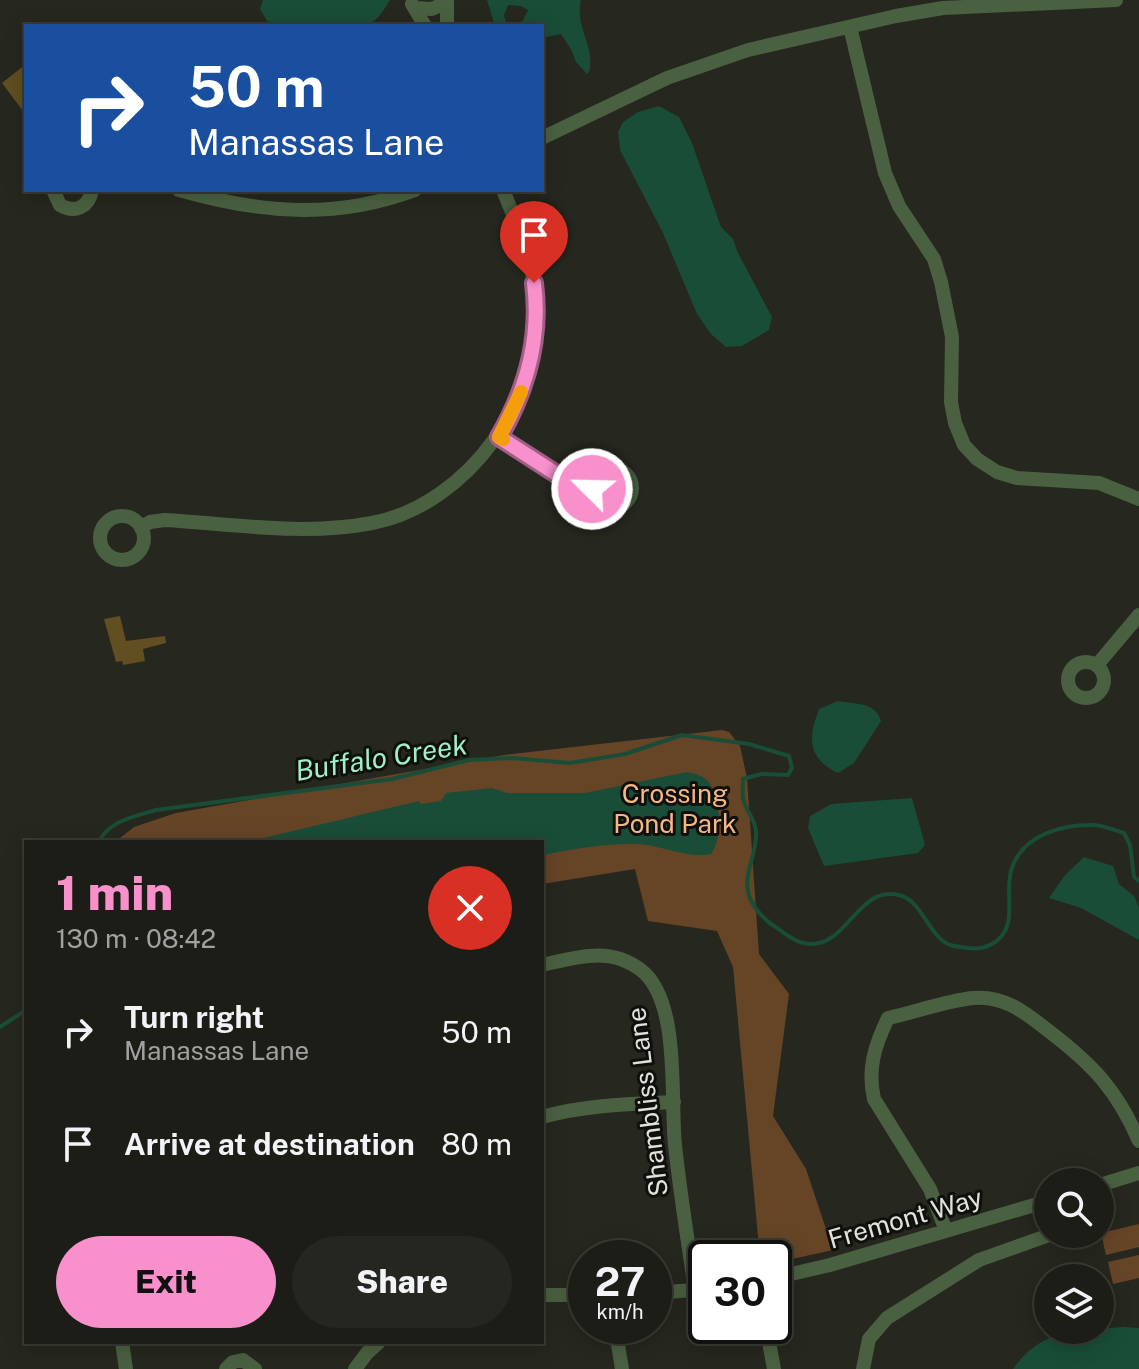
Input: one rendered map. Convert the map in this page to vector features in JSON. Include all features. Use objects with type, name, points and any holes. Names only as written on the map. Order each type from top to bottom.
[{"type":"street","points":[[544,137],[667,78],[748,50],[943,8],[1116,0]]},
{"type":"street","points":[[413,4],[432,9],[447,1],[447,24]]},
{"type":"street","points":[[413,4],[424,24]]},
{"type":"street","points":[[850,27],[885,173],[899,206],[934,259],[941,282],[952,337],[951,402],[964,445],[977,459],[997,472],[1017,478],[1099,483],[1139,499]]},
{"type":"street","points":[[54,192],[60,205],[72,210],[84,206],[91,192]]},
{"type":"street","points":[[187,192],[251,208],[307,211],[373,204],[409,192]]},
{"type":"street","points":[[141,528],[150,522],[165,520],[295,529],[339,528],[376,522],[412,509],[464,473],[499,437],[526,382],[535,338],[537,304],[532,262],[504,192]]},
{"type":"street","points":[[499,437],[575,486],[592,489]]},
{"type":"street","points":[[1097,665],[1139,615]]},
{"type":"street","name":"Shambliss Lane","points":[[544,965],[600,954],[623,959],[643,972],[657,990],[665,1014],[675,1142],[692,1240]]},
{"type":"street","points":[[946,1231],[930,1189],[874,1099],[871,1064],[888,1018],[975,998],[1011,1004],[1028,1013],[1093,1066],[1117,1100],[1139,1141]]},
{"type":"street","points":[[544,1116],[566,1110],[617,1104],[674,1102]]},
{"type":"street","points":[[1114,1181],[1139,1173]]},
{"type":"street","name":"Fremont Way","points":[[792,1274],[1034,1205]]},
{"type":"street","points":[[863,1369],[869,1339],[887,1318],[979,1260],[1034,1240]]},
{"type":"street","points":[[544,1295],[568,1295]]},
{"type":"street","points":[[122,1344],[126,1369]]},
{"type":"street","points":[[355,1369],[377,1344]]},
{"type":"street","points":[[618,1344],[622,1369]]},
{"type":"street","points":[[769,1344],[774,1369]]},
{"type":"street","points":[[226,1369],[233,1362],[243,1360],[255,1369]]},
{"type":"green space","name":"Crossing Pond Park","points":[[722,730],[729,732],[740,746],[747,778],[759,954],[789,994],[773,1116],[806,1169],[833,1250],[792,1259],[792,1240],[758,1240],[733,967],[717,931],[648,921],[635,869],[544,884],[544,840],[118,840],[134,827],[176,813],[504,755]]},
{"type":"green space","points":[[1139,1224],[1139,1247],[1106,1255],[1104,1248],[1114,1248],[1114,1230]]},
{"type":"green space","points":[[1139,1255],[1139,1278],[1114,1284],[1114,1264],[1108,1262]]},
{"type":"shaded area","points":[[263,0],[390,0],[380,16],[368,24],[287,24],[267,21],[260,9]]},
{"type":"shaded area","points":[[487,0],[581,0],[580,19],[590,54],[589,72],[587,74],[576,62],[561,34],[544,38],[544,24],[521,24],[528,10],[521,6],[508,5],[504,15],[506,24],[494,24]]},
{"type":"shaded area","points":[[659,106],[679,117],[692,143],[721,227],[733,239],[772,317],[769,330],[742,346],[726,347],[711,334],[697,314],[663,233],[620,150],[618,132],[623,122],[638,112]]},
{"type":"shaded area","points":[[838,701],[870,707],[881,721],[854,763],[838,773],[820,761],[815,754],[812,738],[819,709]]},
{"type":"shaded area","points":[[687,772],[700,776],[708,781],[716,801],[719,829],[715,847],[711,854],[702,855],[637,844],[602,845],[544,855],[544,840],[255,840],[419,801],[421,804],[441,801],[446,793],[492,788],[507,793],[585,793]]},
{"type":"shaded area","points":[[912,798],[925,845],[918,853],[824,866],[808,828],[810,816],[831,804]]},
{"type":"shaded area","points":[[1084,857],[1113,866],[1119,884],[1134,896],[1139,907],[1139,940],[1081,908],[1049,898],[1065,875]]},
{"type":"shaded area","points":[[1114,1328],[1139,1328],[1139,1369],[1013,1369],[1039,1344],[1114,1344]]},
{"type":"building","points":[[24,66],[24,112],[2,83]]},
{"type":"building","points":[[120,616],[126,641],[165,636],[166,643],[143,649],[145,661],[123,665],[122,661],[116,662],[104,619]]},
{"type":"waterway","name":"Buffalo Creek","points":[[100,840],[116,824],[156,810],[392,779],[469,760],[512,758],[570,763],[625,754],[682,735],[749,744],[789,756],[792,768],[788,775],[762,774],[743,779],[743,798],[756,831],[747,884],[749,896],[759,912],[772,925],[803,943],[818,943],[830,938],[872,900],[884,895],[899,895],[914,904],[942,941],[974,948],[989,945],[1006,929],[1009,881],[1016,859],[1033,840],[1069,827],[1095,825],[1124,833],[1130,845],[1134,877],[1139,881]]},
{"type":"waterway","name":"Buffalo Creek","points":[[0,1027],[24,1011]]},
{"type":"slow traffic","points":[[503,439],[499,437],[521,392]]},
{"type":"route","points":[[534,283],[537,304],[535,338],[526,382],[499,437],[575,486],[592,489]]}]
